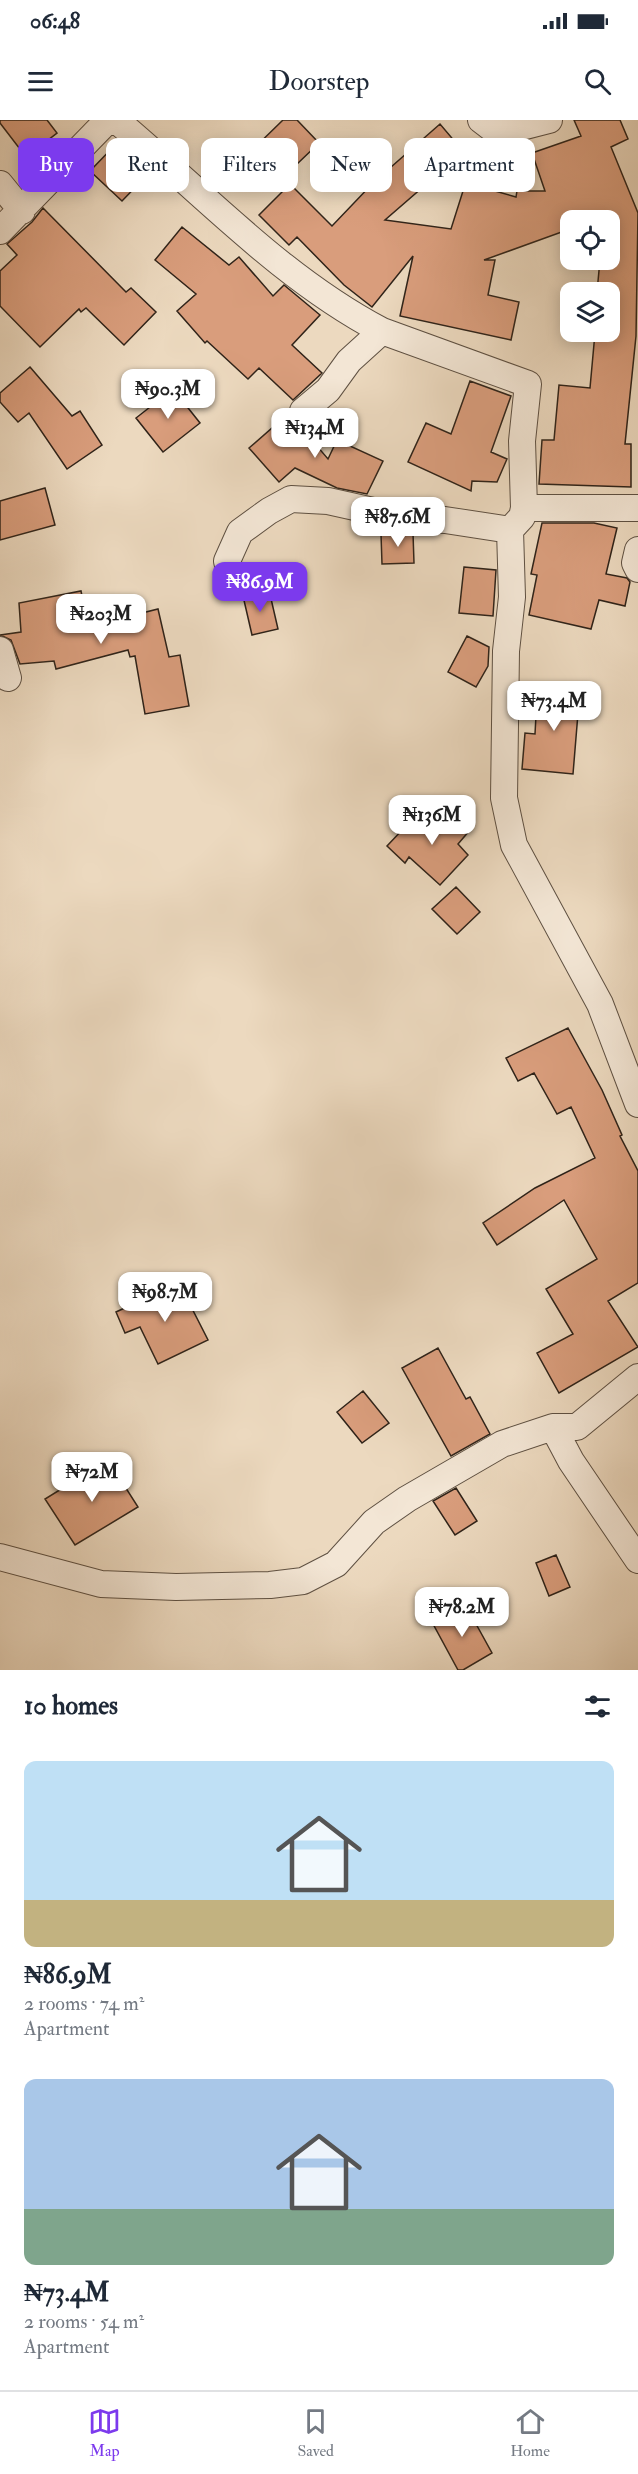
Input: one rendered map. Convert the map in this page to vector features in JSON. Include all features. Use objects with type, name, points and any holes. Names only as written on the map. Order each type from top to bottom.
[{"type":"street","points":[[0,231],[22,211],[108,120]]},
{"type":"street","points":[[116,120],[216,210],[275,259],[355,317],[382,331],[528,384],[522,441],[524,508],[522,517],[510,530],[512,597],[506,651],[504,798],[514,845],[600,1004],[638,1104]]},
{"type":"street","points":[[481,120],[498,133],[549,120]]},
{"type":"street","points":[[0,184],[22,211]]},
{"type":"street","points":[[303,411],[328,390],[349,361],[382,331]]},
{"type":"street","points":[[232,581],[227,561],[240,532],[291,499],[328,501],[400,518],[445,520],[510,530]]},
{"type":"street","points":[[524,508],[638,508]]},
{"type":"street","points":[[638,550],[635,563],[638,569]]},
{"type":"street","points":[[0,650],[8,678]]},
{"type":"street","points":[[0,1557],[101,1584],[176,1587],[270,1585],[303,1581],[336,1564],[374,1522],[406,1499],[502,1444],[553,1427],[577,1427],[638,1377]]},
{"type":"street","points":[[553,1427],[571,1461],[638,1560]]},
{"type":"building","points":[[0,120],[47,120],[57,133],[51,138],[18,138],[18,147]]},
{"type":"building","points":[[283,120],[297,120],[314,138],[310,138],[310,152],[298,163],[298,138],[265,138]]},
{"type":"building","points":[[574,120],[620,120],[628,139],[611,147],[638,213],[636,336],[625,444],[631,444],[631,487],[539,484],[542,440],[554,440],[559,385],[590,388],[594,342],[620,342],[620,282],[598,282],[599,270],[620,270],[620,210],[560,210],[560,233],[484,260],[495,260],[488,295],[519,302],[511,340],[400,316],[413,256],[372,307],[344,285],[297,237],[289,245],[259,215],[282,192],[298,192],[332,226],[364,192],[392,192],[392,166],[404,156],[404,192],[417,192],[385,220],[451,229],[463,192],[498,192],[516,197],[517,192],[545,191],[535,162],[535,152],[581,136]]},
{"type":"building","points":[[440,124],[452,138],[424,138]]},
{"type":"building","points":[[106,154],[106,186],[94,175],[94,167]]},
{"type":"building","points":[[112,192],[131,192],[122,201]]},
{"type":"building","points":[[43,208],[126,292],[131,288],[156,312],[124,345],[86,308],[81,312],[79,309],[40,347],[0,306],[0,271],[17,255],[7,244],[32,222]]},
{"type":"building","points":[[182,227],[229,265],[239,257],[273,296],[284,285],[320,315],[292,345],[322,373],[293,400],[259,368],[248,379],[207,341],[205,343],[177,311],[196,294],[155,260]]},
{"type":"building","points":[[30,367],[72,416],[80,411],[102,445],[67,469],[29,413],[18,422],[0,402],[0,393]]},
{"type":"building","points":[[470,381],[511,396],[491,452],[507,459],[497,482],[472,481],[471,491],[408,462],[426,423],[451,434]]},
{"type":"building","points":[[173,389],[200,423],[163,452],[136,418]]},
{"type":"building","points":[[288,414],[328,459],[337,440],[383,461],[367,494],[337,488],[295,468],[279,482],[249,448]]},
{"type":"building","points":[[45,488],[55,525],[0,540],[0,501]]},
{"type":"building","points":[[542,523],[594,523],[617,528],[606,574],[627,578],[630,582],[625,606],[599,600],[591,629],[529,615],[537,575],[531,574]]},
{"type":"building","points":[[413,533],[414,563],[382,564],[381,534]]},
{"type":"building","points":[[464,567],[496,570],[493,616],[459,613]]},
{"type":"building","points":[[269,590],[278,629],[252,635],[243,596]]},
{"type":"building","points":[[81,591],[87,621],[108,615],[110,621],[158,609],[169,657],[180,655],[189,706],[145,714],[135,656],[130,657],[128,650],[56,669],[54,661],[20,664],[11,640],[0,635],[21,632],[19,603]]},
{"type":"building","points":[[467,636],[489,647],[488,666],[476,687],[448,672]]},
{"type":"building","points":[[543,687],[580,689],[573,774],[522,769],[525,733],[535,734],[537,697],[542,698]]},
{"type":"building","points":[[421,810],[441,830],[454,816],[470,830],[458,844],[468,855],[440,885],[409,857],[405,863],[387,846]]},
{"type":"building","points":[[456,887],[480,912],[457,934],[432,909]]},
{"type":"building","points":[[568,1028],[602,1090],[622,1135],[620,1136],[638,1171],[638,1283],[608,1301],[638,1347],[559,1393],[537,1353],[573,1334],[546,1289],[597,1259],[564,1200],[497,1245],[483,1223],[535,1188],[595,1158],[571,1107],[557,1114],[534,1073],[518,1081],[506,1058]]},
{"type":"building","points":[[179,1283],[208,1340],[158,1364],[140,1327],[125,1333],[116,1312]]},
{"type":"building","points":[[438,1348],[466,1399],[470,1397],[490,1434],[451,1456],[402,1368]]},
{"type":"building","points":[[363,1391],[389,1423],[362,1443],[337,1412]]},
{"type":"building","points":[[108,1460],[138,1507],[75,1545],[45,1499]]},
{"type":"building","points":[[456,1488],[477,1521],[455,1535],[433,1501]]},
{"type":"building","points":[[556,1555],[570,1587],[549,1596],[536,1563]]},
{"type":"building","points":[[465,1604],[492,1653],[463,1670],[458,1670],[432,1622]]}]
